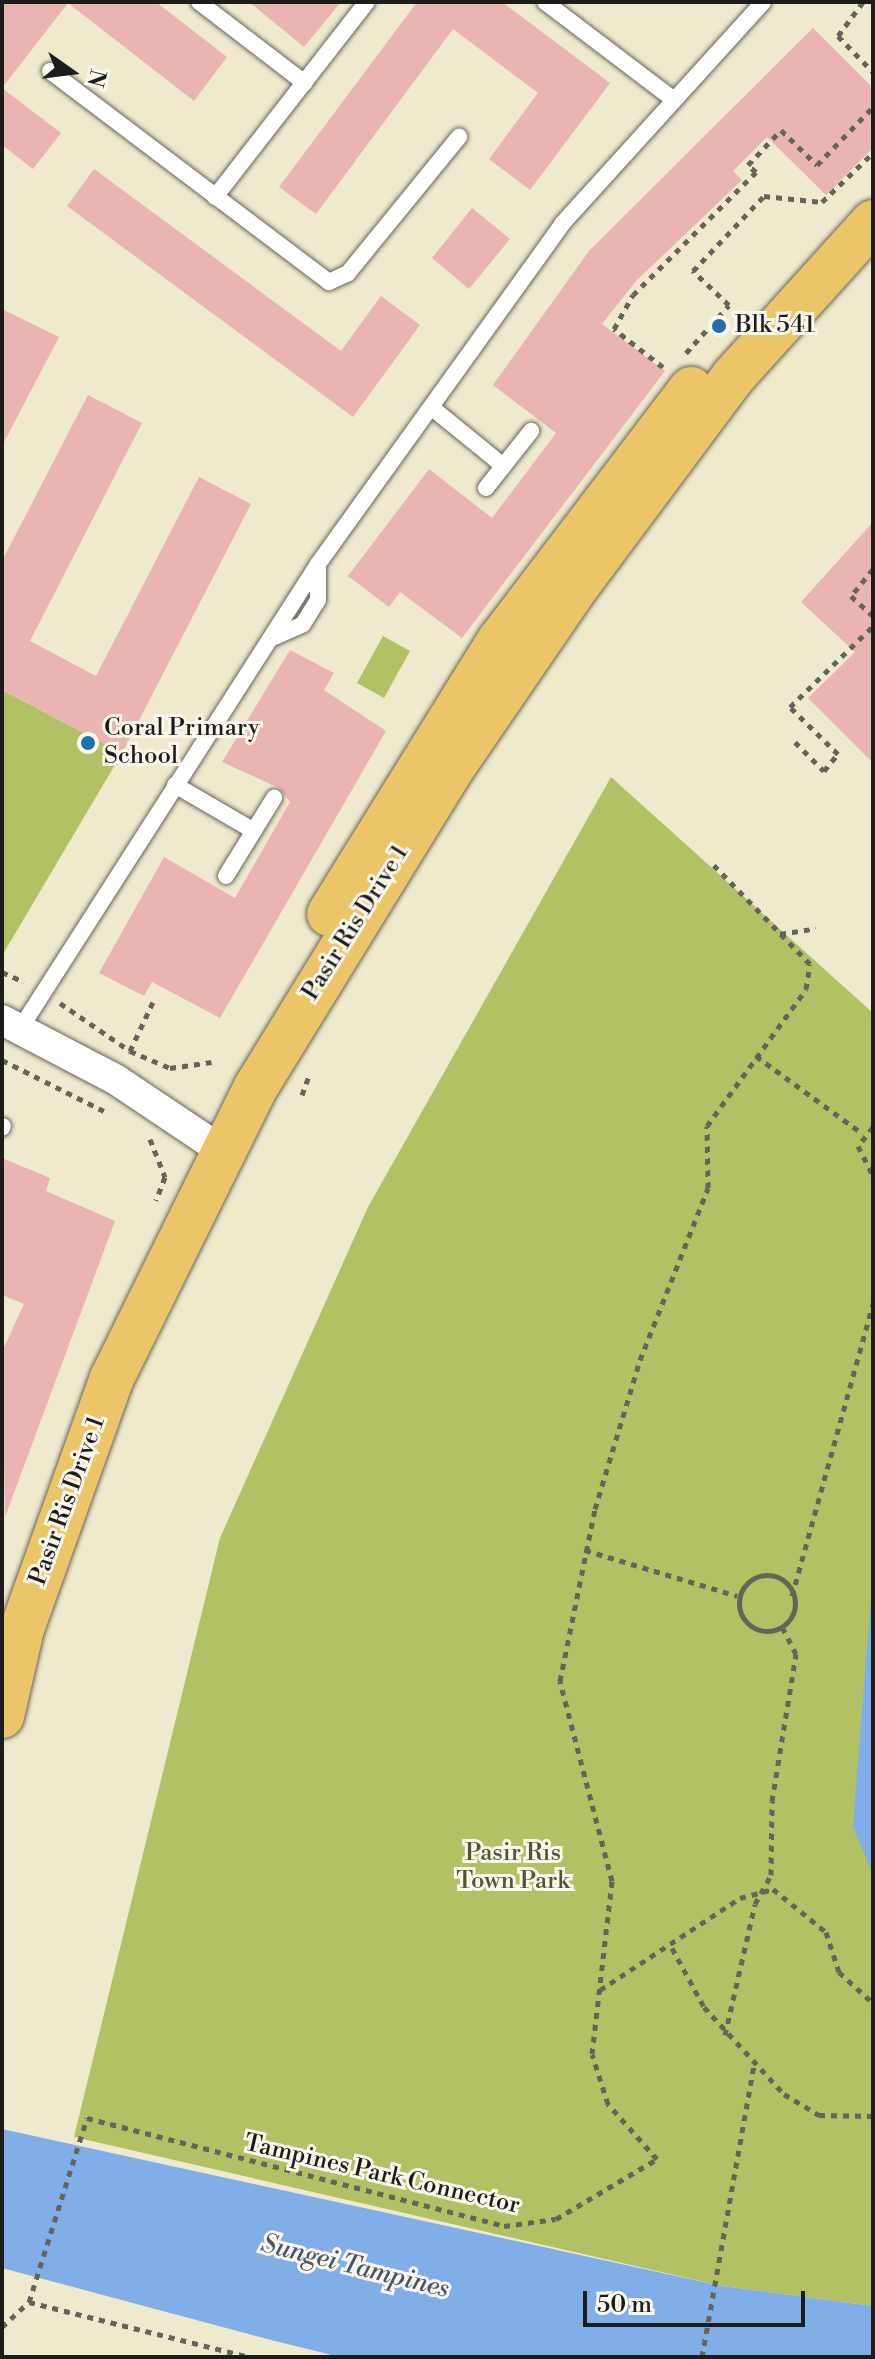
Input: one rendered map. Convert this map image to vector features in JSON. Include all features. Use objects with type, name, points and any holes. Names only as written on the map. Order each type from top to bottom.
[{"type":"main road","name":"Pasir Ris Drive 1","points":[[2,1649],[45,1502],[211,1143],[392,801],[499,641],[653,435],[873,189]]},
{"type":"main road","name":"Pasir Ris Drive 1","points":[[2,1716],[22,1629],[112,1378],[211,1143],[519,669],[733,377],[873,222]]},
{"type":"street","points":[[11,1024],[211,1143]]},
{"type":"lane","points":[[199,2],[305,83]]},
{"type":"lane","points":[[215,197],[367,2]]},
{"type":"lane","points":[[545,2],[673,99]]},
{"type":"lane","points":[[11,1024],[44,992],[318,564],[562,224],[763,2]]},
{"type":"lane","points":[[50,71],[329,282],[348,273],[459,137]]},
{"type":"lane","points":[[431,407],[502,465]]},
{"type":"lane","points":[[486,488],[531,431]]},
{"type":"lane","points":[[175,785],[254,831]]},
{"type":"lane","points":[[226,876],[274,798]]},
{"type":"path","points":[[863,2],[838,36],[873,72]]},
{"type":"path","points":[[873,107],[817,165],[781,130],[748,165],[756,172],[633,295],[614,329],[669,372],[729,305],[693,271],[764,196],[822,202],[873,153]]},
{"type":"path","points":[[873,569],[851,596],[873,616]]},
{"type":"path","points":[[795,742],[824,771],[838,754],[790,707],[873,626]]},
{"type":"path","points":[[600,1990],[612,1881],[560,1681],[585,1550],[640,1360],[708,1188],[707,1126],[755,1055],[806,989],[810,964],[710,861]]},
{"type":"path","points":[[779,935],[816,928]]},
{"type":"path","points":[[2,972],[44,992],[130,1051],[170,1068],[212,1062]]},
{"type":"path","points":[[130,1051],[153,1002]]},
{"type":"path","points":[[755,1055],[863,1134]]},
{"type":"path","points":[[2,1060],[99,1108]]},
{"type":"path","points":[[873,1127],[863,1134],[858,1151],[873,1176]]},
{"type":"path","points":[[792,1596],[873,1303]]},
{"type":"path","points":[[585,1550],[737,1596],[752,1630],[781,1625],[795,1613],[792,1596],[782,1575],[770,1572],[737,1596]]},
{"type":"path","points":[[725,2035],[755,1904],[765,1890],[796,1662],[781,1625]]},
{"type":"path","points":[[600,1990],[672,1948],[740,1898],[765,1890],[785,1894],[826,1932],[839,1972],[873,2003]]},
{"type":"path","points":[[672,1948],[725,2035],[754,2066],[819,2115],[873,2116]]},
{"type":"path","name":"Tampines Park Connector","points":[[29,2302],[87,2118],[144,2138],[514,2226],[556,2219],[657,2159],[624,2126],[602,2088],[592,2054],[600,1990]]},
{"type":"path","points":[[702,2357],[754,2066]]},
{"type":"path","points":[[2,2327],[29,2302],[249,2357]]},
{"type":"green space","points":[[383,636],[410,651],[384,698],[357,683]]},
{"type":"green space","points":[[2,690],[122,753],[3,954],[2,953]]},
{"type":"green space","name":"Pasir Ris Town Park","points":[[611,777],[873,1013],[873,2306],[722,2286],[74,2137],[220,1538],[368,1207]]},
{"type":"water","points":[[873,1572],[873,1875],[853,1826]]},
{"type":"water","name":"Sungei Tampines","points":[[2,2129],[722,2286],[873,2306],[873,2357],[340,2357],[275,2341],[2,2268]]},
{"type":"building","points":[[2,2],[156,2],[227,57],[194,101],[68,3],[2,88]]},
{"type":"building","points":[[249,2],[341,2],[304,47]]},
{"type":"building","points":[[417,2],[502,2],[610,83],[530,190],[489,159],[538,93],[453,29],[316,214],[279,187]]},
{"type":"building","points":[[813,28],[873,88],[873,148],[826,195],[767,137],[733,171],[742,180],[636,281],[602,324],[665,371],[462,638],[400,592],[389,607],[348,576],[429,469],[492,518],[556,433],[493,385],[589,251]]},
{"type":"building","points":[[2,88],[61,133],[33,169],[2,145]]},
{"type":"building","points":[[94,169],[341,351],[381,296],[420,325],[353,417],[67,206]]},
{"type":"building","points":[[472,208],[510,239],[469,289],[432,258]]},
{"type":"building","points":[[2,309],[59,337],[2,446]]},
{"type":"building","points":[[88,395],[142,423],[30,641],[96,676],[199,477],[251,504],[122,753],[2,690],[2,561]]},
{"type":"building","points":[[873,522],[873,763],[808,698],[855,652],[801,602]]},
{"type":"building","points":[[290,650],[334,673],[324,690],[386,731],[220,1018],[152,982],[144,996],[99,973],[164,857],[235,898],[290,802],[279,788],[222,762]]},
{"type":"building","points":[[2,1158],[50,1178],[46,1191],[115,1221],[5,1517],[2,1352],[24,1304],[2,1295]]},
{"type":"place","name":"Blk 541","points":[[719,326]]},
{"type":"place","name":"Coral Primary School","points":[[88,743]]}]
